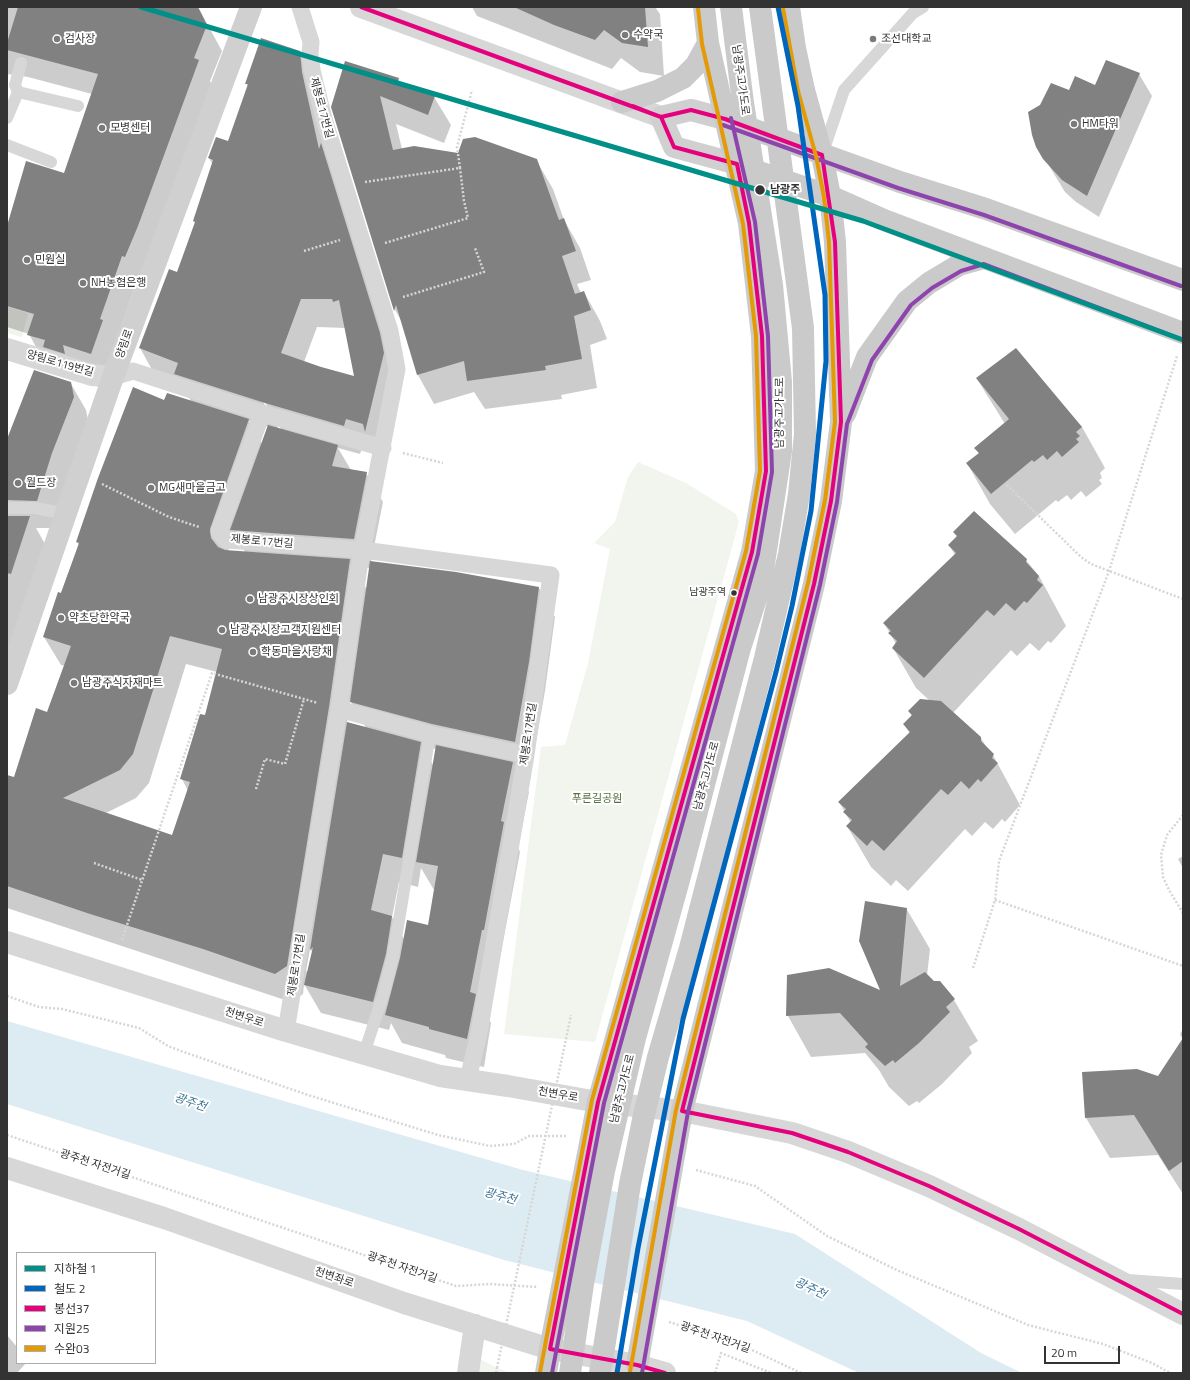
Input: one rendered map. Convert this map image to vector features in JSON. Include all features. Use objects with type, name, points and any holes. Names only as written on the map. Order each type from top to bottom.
[{"type":"main road","name":"양림로","points":[[7,684],[113,377],[251,7]]},
{"type":"main road","points":[[546,1373],[598,1102],[752,552],[766,471],[762,336],[749,223],[737,164],[725,120],[708,43],[704,7]]},
{"type":"main road","name":"남광주고가도로","points":[[570,1373],[583,1284],[607,1157],[635,1038],[680,880],[740,648],[760,583],[781,451],[781,382],[772,284],[743,103],[731,7]]},
{"type":"main road","points":[[600,1373],[627,1200],[644,1114],[658,1057],[692,941],[766,658],[789,554],[799,494],[805,434],[803,328],[760,7]]},
{"type":"main road","points":[[636,1369],[682,1111],[814,584],[831,501],[841,422],[835,242],[830,196],[822,155],[804,90],[795,48],[789,7]]},
{"type":"main road","points":[[622,102],[657,91],[683,78],[696,65],[708,43]]},
{"type":"main road","points":[[1183,280],[986,208],[900,182],[725,120],[690,110],[661,117],[674,147],[737,164],[830,196],[884,220],[1183,333]]},
{"type":"main road","points":[[841,422],[867,357],[907,301],[929,283],[959,265],[984,258]]},
{"type":"street","name":"제봉로17번길","points":[[286,1031],[339,709],[363,550],[397,369],[390,331],[363,242],[343,185],[315,85],[310,54],[311,42],[300,7]]},
{"type":"street","points":[[361,7],[661,117]]},
{"type":"street","name":"양림로119번길","points":[[7,349],[92,375],[113,377]]},
{"type":"street","points":[[113,377],[133,371],[262,413],[383,448]]},
{"type":"street","name":"제봉로17번길","points":[[262,413],[219,532],[226,540],[363,550],[551,575],[526,755],[479,1033],[475,1044],[468,1080]]},
{"type":"street","points":[[339,709],[430,734],[526,755]]},
{"type":"street","name":"천변우로","points":[[7,942],[286,1031],[440,1076],[598,1102],[682,1111],[792,1133],[848,1152],[929,1186],[1019,1229],[1183,1314]]},
{"type":"street","name":"천변좌로","points":[[7,1168],[164,1218],[404,1303],[550,1349],[636,1369],[665,1373]]},
{"type":"street","points":[[468,1373],[475,1325]]},
{"type":"lane","points":[[822,155],[844,90],[913,13],[923,7]]},
{"type":"lane","points":[[7,118],[18,92],[15,85],[21,63]]},
{"type":"lane","points":[[18,92],[78,106]]},
{"type":"lane","points":[[7,145],[51,162]]},
{"type":"lane","points":[[7,508],[36,508],[65,514]]},
{"type":"lane","points":[[364,1054],[384,992],[393,956],[430,734]]},
{"type":"lane","points":[[1116,1279],[1183,1284]]},
{"type":"path","points":[[304,251],[363,242],[468,218],[464,201],[457,147],[472,90]]},
{"type":"path","points":[[343,185],[460,168]]},
{"type":"path","points":[[381,303],[484,272],[475,248]]},
{"type":"path","points":[[973,968],[995,900],[999,861],[1109,571],[1178,354]]},
{"type":"path","points":[[383,448],[443,463]]},
{"type":"path","points":[[79,473],[169,516],[219,532]]},
{"type":"path","points":[[1007,485],[1081,557],[1091,564],[1183,599]]},
{"type":"path","points":[[122,940],[212,673],[339,709]]},
{"type":"path","points":[[256,789],[265,759],[285,764],[304,699]]},
{"type":"path","points":[[1183,815],[1166,835],[1161,855],[1163,877],[1183,913]]},
{"type":"path","points":[[94,863],[142,880]]},
{"type":"path","points":[[995,900],[1183,966]]},
{"type":"path","points":[[496,1373],[571,1016]]},
{"type":"path","name":"광주천 자전거길","points":[[7,1135],[456,1286],[490,1284],[544,1288]]},
{"type":"path","name":"광주천 자전거길","points":[[661,1320],[737,1343],[801,1373]]},
{"type":"path","name":"광주천 자전거길","points":[[715,1373],[721,1354],[743,1361],[771,1373]]},
{"type":"green space","points":[[7,307],[28,313],[22,337],[7,333]]},
{"type":"green space","name":"푸른길공원","points":[[638,462],[686,483],[736,514],[739,522],[595,1042],[504,1034],[541,747],[565,745],[588,663],[610,549],[594,543],[615,522],[628,477]]},
{"type":"green space","points":[[471,1354],[497,1368],[511,1373],[468,1373]]},
{"type":"water","name":"광주천","points":[[7,1021],[523,1170],[795,1234],[981,1353],[1022,1373],[859,1373],[747,1321],[504,1260],[7,1104]]},
{"type":"building","points":[[18,7],[198,7],[207,25],[194,58],[199,60],[138,226],[125,257],[122,256],[100,319],[103,320],[91,354],[63,345],[65,354],[43,347],[45,340],[27,335],[34,314],[7,306],[7,226],[26,161],[64,173],[98,74],[7,50],[7,43]]},
{"type":"building","points":[[514,7],[645,7],[648,47],[622,43],[604,30],[595,40],[554,25]]},
{"type":"building","points":[[261,38],[300,51],[302,72],[319,149],[321,143],[380,333],[384,353],[365,432],[363,424],[346,419],[344,426],[174,374],[178,363],[139,348],[169,269],[177,272],[195,222],[193,221],[213,160],[208,158],[216,137],[228,141],[248,84],[245,84]],"holes":[[[301,299],[332,299],[333,302],[339,300],[354,376],[321,367],[281,353]]]},
{"type":"building","name":"HM타워","points":[[1106,60],[1140,73],[1087,196],[1062,180],[1043,159],[1036,147],[1032,135],[1028,112],[1040,105],[1051,83],[1069,90],[1075,76],[1095,85]]},
{"type":"building","points":[[345,61],[399,78],[398,81],[435,96],[428,115],[380,96],[393,150],[414,146],[458,153],[463,139],[475,137],[537,159],[559,220],[564,218],[576,251],[562,256],[575,294],[584,291],[591,310],[574,316],[582,359],[545,366],[546,370],[467,381],[464,361],[417,375],[396,305],[394,311],[331,107]]},
{"type":"building","points":[[1016,348],[1082,427],[1076,432],[1080,436],[1076,439],[1079,442],[1062,457],[1057,451],[1047,460],[1043,455],[1034,462],[1032,460],[991,494],[966,463],[979,453],[974,448],[1009,419],[976,378]]},
{"type":"building","points":[[34,370],[71,382],[74,397],[52,453],[37,501],[7,500],[7,439]]},
{"type":"building","points":[[133,387],[164,400],[167,393],[249,419],[210,529],[211,538],[218,547],[225,550],[350,559],[329,707],[287,966],[275,974],[203,949],[90,914],[7,886],[7,775],[14,777],[36,708],[47,712],[71,646],[43,637],[58,592],[61,593],[79,543],[76,542],[98,478]],"holes":[[[170,636],[222,649],[205,715],[200,714],[180,779],[190,782],[172,835],[63,798],[120,770],[133,754]]]},
{"type":"building","points":[[268,425],[338,445],[332,466],[367,472],[354,539],[230,530]]},
{"type":"building","points":[[974,511],[1027,559],[1026,562],[1039,576],[1037,580],[1043,585],[1027,603],[1024,601],[1015,611],[1006,603],[994,616],[987,610],[924,678],[892,648],[897,641],[888,633],[891,631],[883,623],[956,553],[948,545],[957,536],[953,532]]},
{"type":"building","points":[[7,516],[30,516],[11,574],[7,573]]},
{"type":"building","points":[[370,561],[456,572],[539,587],[529,662],[515,742],[432,724],[350,702]]},
{"type":"building","points":[[920,699],[941,701],[981,737],[981,741],[994,754],[992,758],[998,763],[981,782],[978,779],[969,789],[961,781],[948,795],[941,789],[884,851],[872,840],[867,846],[846,826],[852,820],[843,812],[846,809],[838,802],[910,732],[903,724],[912,715],[908,711]]},
{"type":"building","points":[[347,722],[421,742],[402,858],[383,854],[371,910],[392,916],[386,954],[373,1002],[304,985],[313,947],[310,950]]},
{"type":"building","points":[[436,745],[513,762],[501,821],[504,822],[484,930],[482,930],[470,992],[476,994],[467,1039],[385,1015],[400,958],[407,920],[428,925],[438,866],[416,862]]},
{"type":"building","points":[[865,901],[907,908],[900,986],[925,972],[934,981],[940,981],[955,999],[946,1007],[950,1012],[919,1043],[895,1063],[893,1060],[885,1066],[865,1047],[868,1044],[840,1013],[786,1016],[787,975],[829,968],[880,990],[859,941]]},
{"type":"building","points":[[1183,1038],[1183,1161],[1169,1171],[1134,1115],[1085,1118],[1082,1072],[1137,1069],[1158,1076]]},
{"type":"metro line","name":"1","points":[[141,7],[863,221],[1183,340]]},
{"type":"rail line","name":"2","points":[[617,1373],[638,1248],[683,1019],[776,672],[792,606],[811,511],[826,361],[825,295],[798,106],[778,7]]},
{"type":"transit line","name":"봉선37","points":[[361,7],[661,117],[691,110],[725,119],[822,155],[835,242],[841,422],[831,501],[814,584],[682,1111],[792,1133],[848,1152],[929,1186],[1019,1229],[1183,1314]]},
{"type":"transit line","name":"수완03","points":[[540,1372],[592,1100],[746,551],[760,471],[756,336],[743,224],[702,44],[698,8]]},
{"type":"transit line","name":"수완03","points":[[630,1372],[676,1110],[808,583],[825,500],[835,422],[829,242],[824,197],[816,156],[798,91],[783,8]]},
{"type":"transit line","name":"봉선37","points":[[633,106],[661,117],[674,147],[737,164],[749,223],[762,336],[766,471],[752,552],[598,1102],[550,1349],[637,1365],[665,1373]]},
{"type":"transit line","name":"지원25","points":[[552,1373],[604,1103],[758,554],[772,472],[768,336],[755,222],[731,118]]},
{"type":"transit line","name":"지원25","points":[[723,125],[898,188],[984,215],[1181,286]]},
{"type":"transit line","name":"지원25","points":[[642,1373],[688,1112],[820,585],[837,502],[847,424],[872,360],[911,305],[932,288],[961,271],[984,264],[1181,339]]},
{"type":"place","name":"수약국","points":[[625,35]]},
{"type":"place","name":"검사장","points":[[57,39]]},
{"type":"place","name":"조선대학교","points":[[873,39]]},
{"type":"place","name":"HM타워","points":[[1074,124]]},
{"type":"place","name":"모병센터","points":[[102,128]]},
{"type":"place","name":"남광주","points":[[760,190]]},
{"type":"place","name":"민원실","points":[[27,260]]},
{"type":"place","name":"NH농협은행","points":[[83,283]]},
{"type":"place","name":"월드장","points":[[18,483]]},
{"type":"place","name":"MG새마을금고","points":[[151,488]]},
{"type":"place","name":"남광주역","points":[[734,593]]},
{"type":"place","name":"남광주시장상인회","points":[[250,599]]},
{"type":"place","name":"약초당한약국","points":[[61,618]]},
{"type":"place","name":"남광주시장고객지원센터","points":[[222,630]]},
{"type":"place","name":"학동마을사랑채","points":[[253,652]]},
{"type":"place","name":"남광주식자재마트","points":[[74,683]]}]
